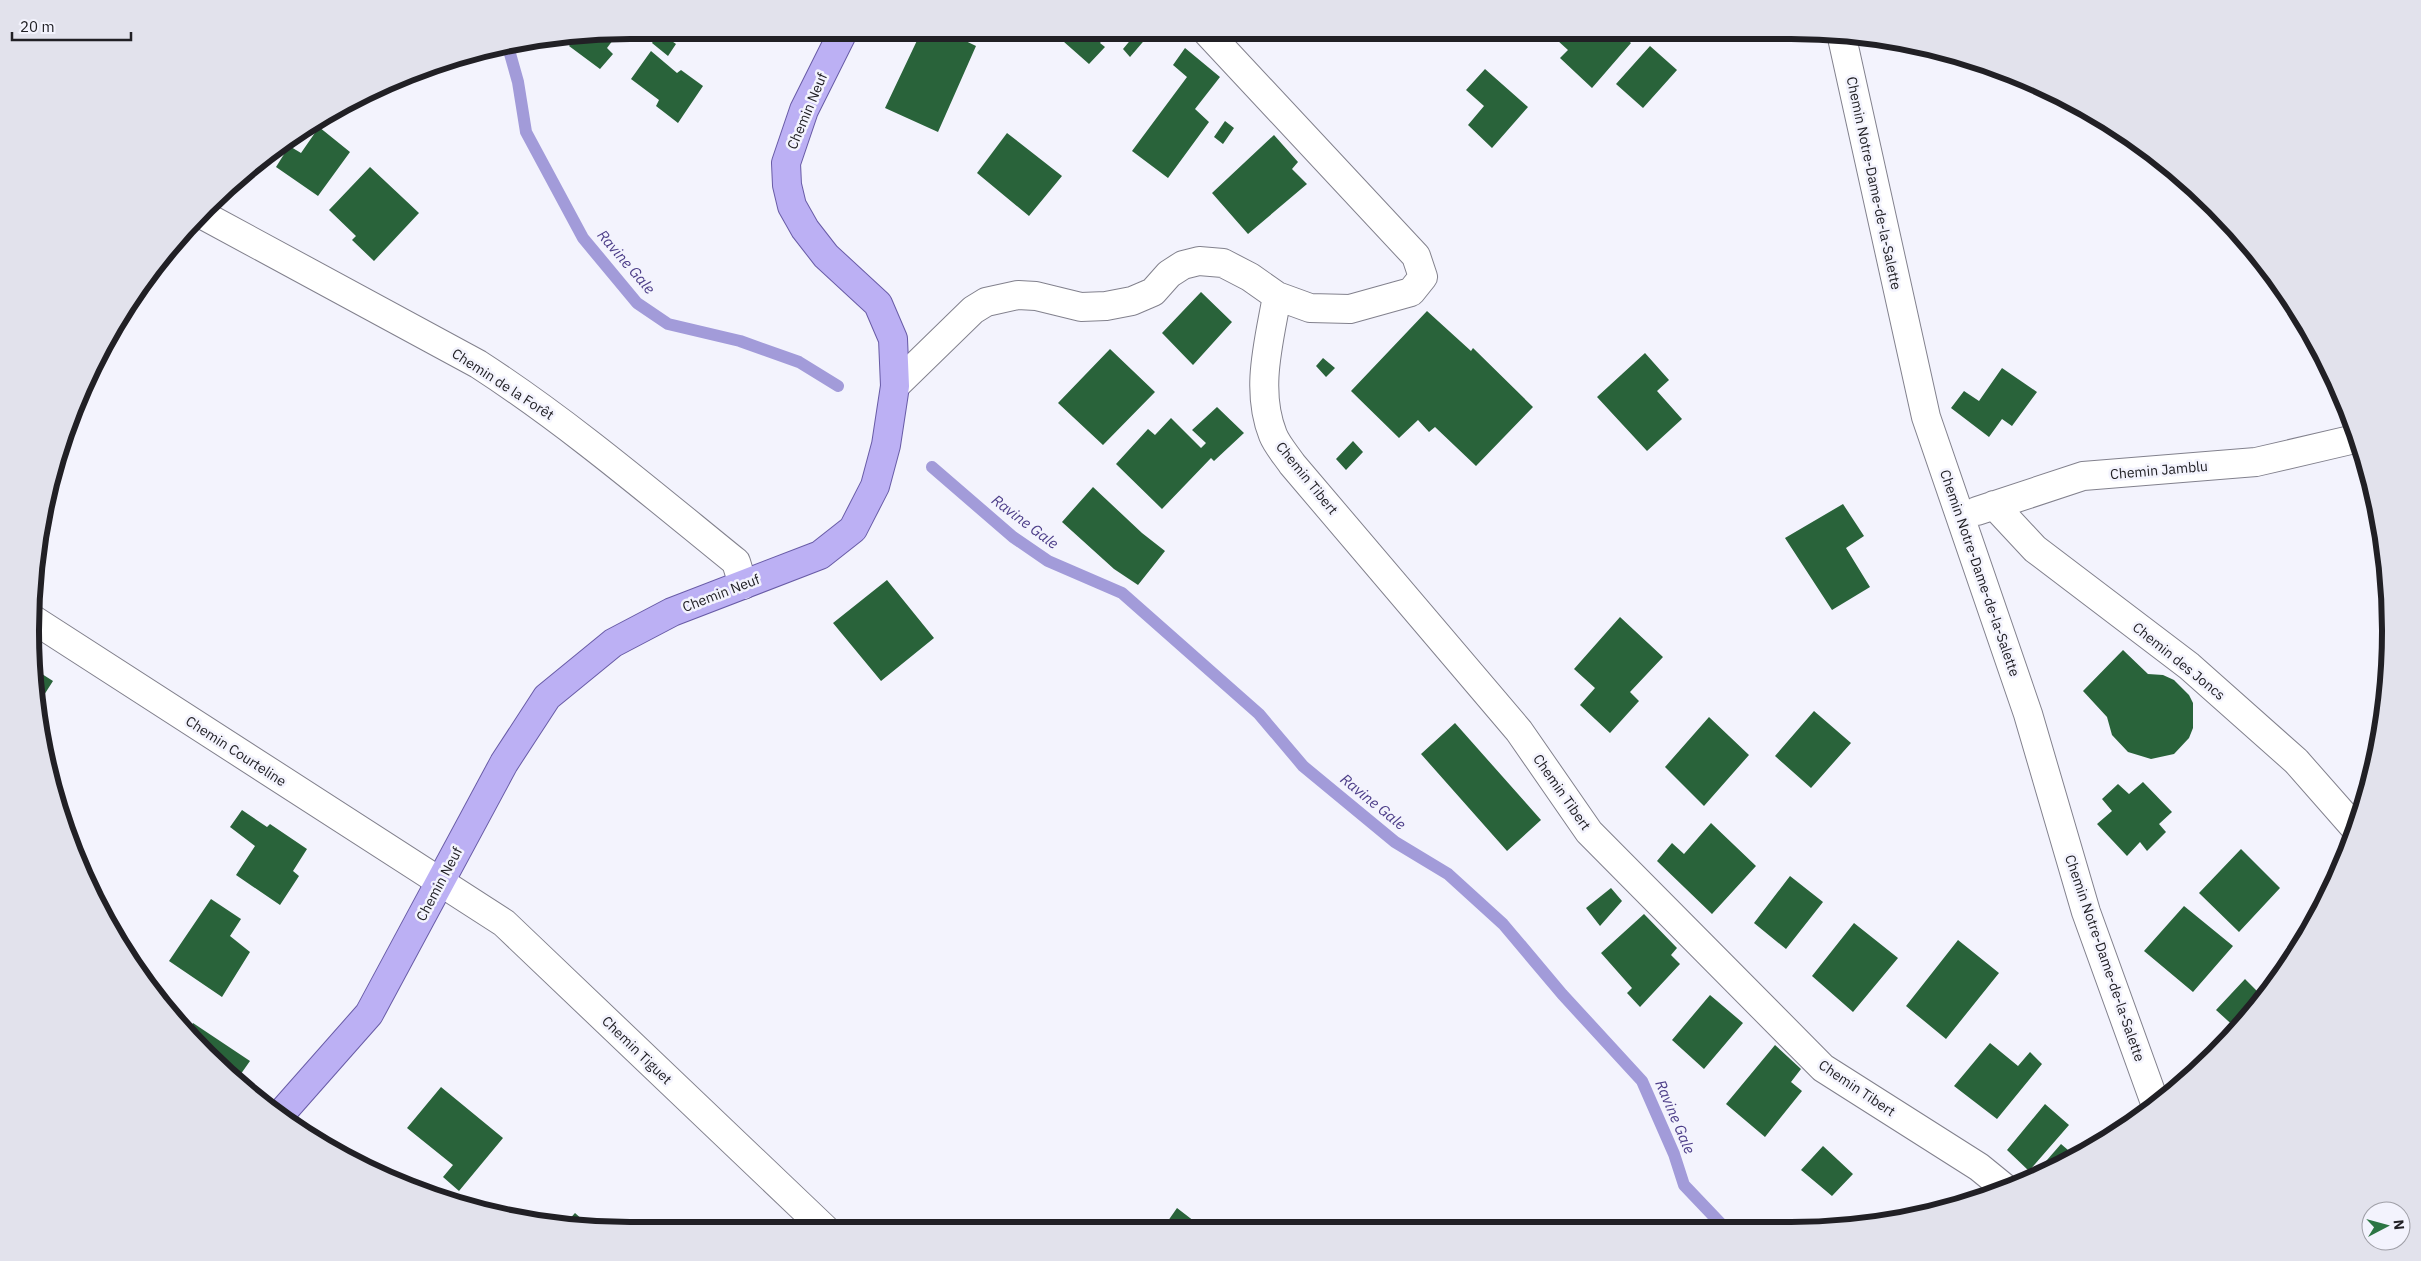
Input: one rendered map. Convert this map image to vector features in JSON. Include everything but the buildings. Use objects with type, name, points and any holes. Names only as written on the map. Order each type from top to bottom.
[{"type":"main road","name":"Chemin Neuf","points":[[284,1110],[368,1014],[504,763],[547,696],[613,643],[672,612],[820,555],[853,529],[875,486],[886,445],[895,386],[893,339],[878,304],[826,256],[810,236],[792,206],[787,185],[786,163],[804,110],[840,39]]},
{"type":"street","points":[[895,386],[973,310],[986,302],[1018,295],[1036,296],[1081,307],[1106,306],[1132,301],[1154,292],[1183,265],[1198,261],[1223,263],[1250,277],[1277,296],[1310,308],[1350,309],[1411,292],[1423,277],[1416,256],[1213,39]]},
{"type":"street","name":"Chemin Notre-Dame-de-la-Salette","points":[[1843,41],[1926,417],[1962,516],[2028,714],[2086,912],[2153,1098]]},
{"type":"street","name":"Chemin de la Forêt","points":[[207,217],[478,364],[516,389],[736,562],[742,585]]},
{"type":"street","name":"Chemin Tibert","points":[[1277,296],[1263,380],[1265,410],[1273,436],[1292,464],[1518,731],[1589,832],[1823,1068],[1979,1166],[2000,1184]]},
{"type":"street","name":"Chemin Jamblu","points":[[1962,516],[2083,476],[2256,462],[2351,440]]},
{"type":"street","name":"Chemin des Joncs","points":[[1994,505],[2035,549],[2190,666],[2296,761],[2350,823]]},
{"type":"street","name":"Chemin Courteline","points":[[39,623],[440,883]]},
{"type":"street","name":"Chemin Tiguet","points":[[440,883],[504,923],[819,1222]]},
{"type":"waterway","name":"Ravine Gale","points":[[509,51],[518,82],[526,132],[583,238],[637,303],[668,324],[740,341],[799,362],[838,386]]},
{"type":"waterway","name":"Ravine Gale","points":[[932,467],[1013,537],[1048,561],[1122,593],[1259,714],[1303,766],[1395,842],[1448,874],[1503,924],[1562,994],[1642,1081],[1674,1154],[1684,1185],[1719,1222]]}]
